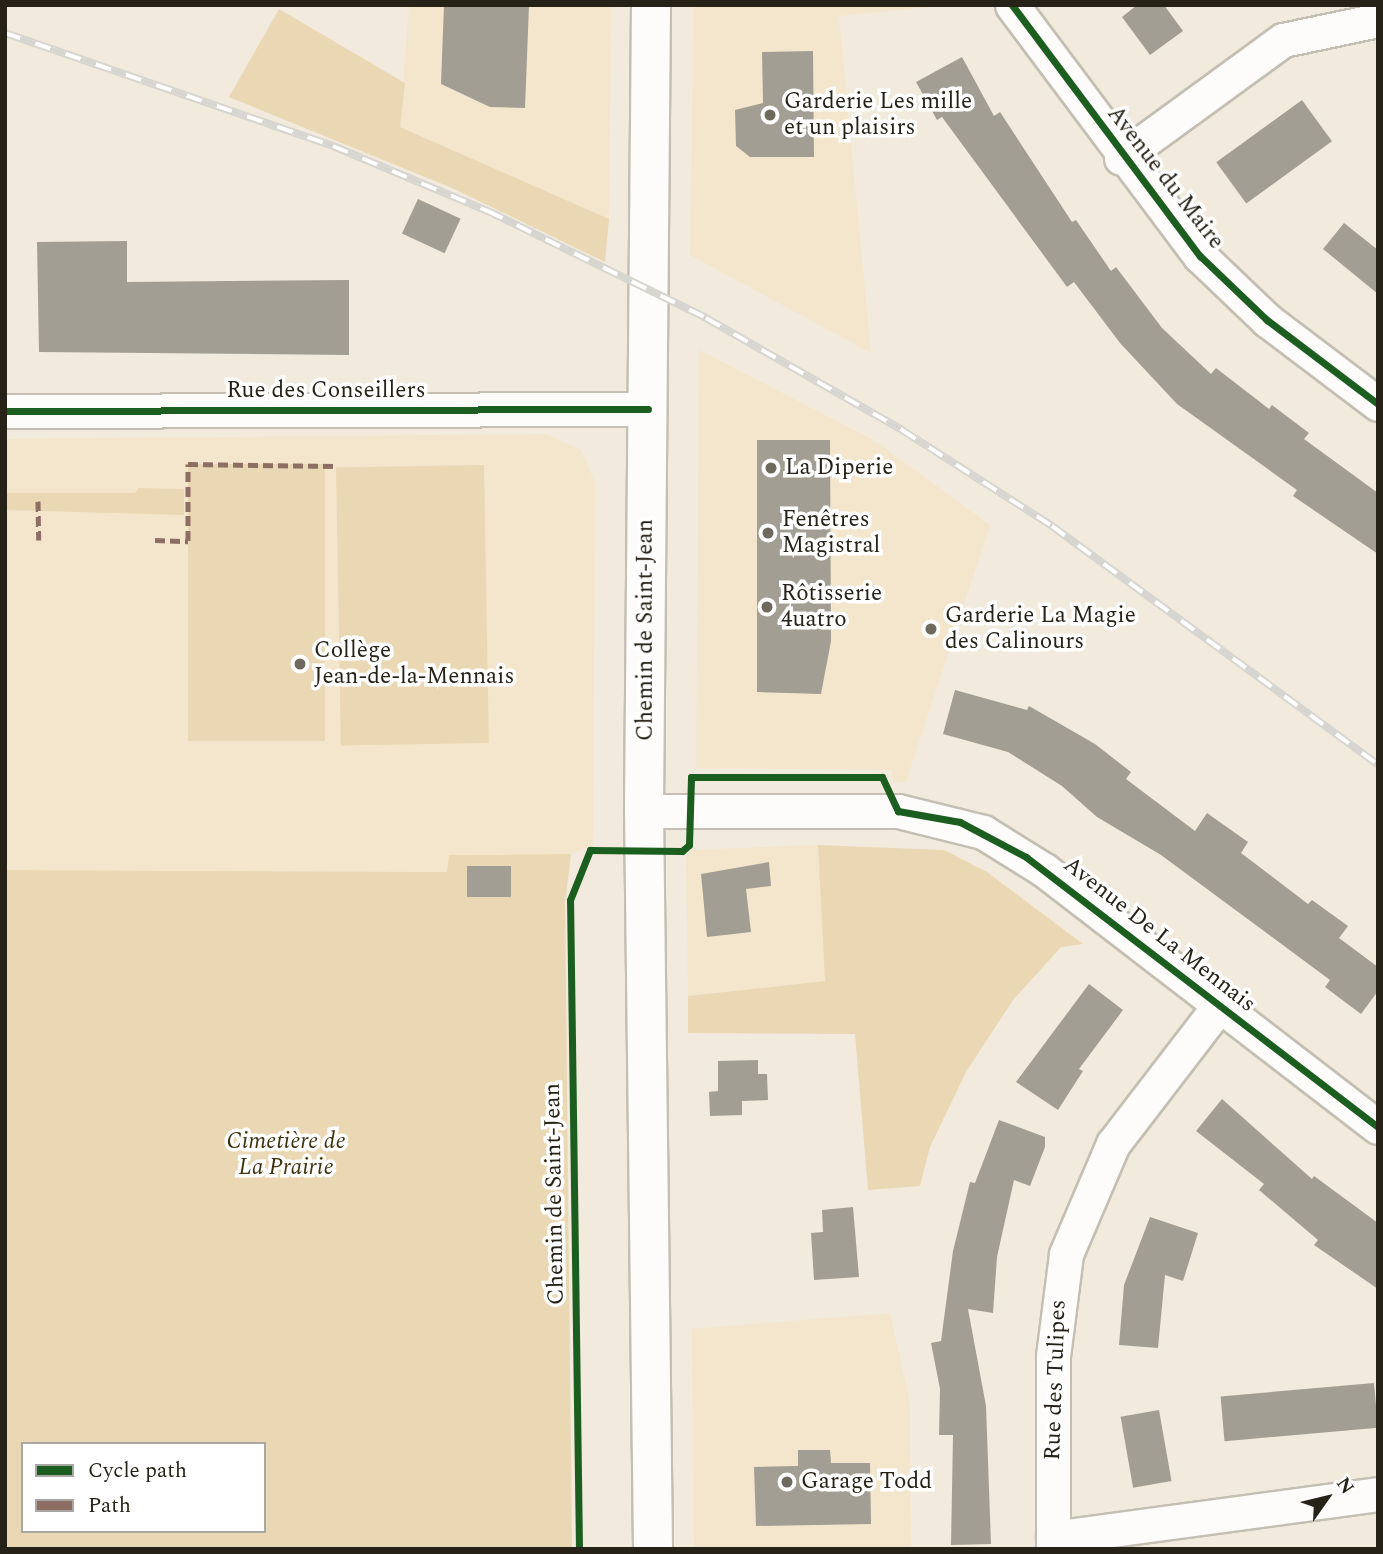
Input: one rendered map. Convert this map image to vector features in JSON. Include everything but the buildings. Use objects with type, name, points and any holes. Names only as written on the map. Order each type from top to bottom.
[{"type":"main road","name":"Chemin de Saint-Jean","points":[[651,5],[645,811],[653,1549]]},
{"type":"street","name":"Avenue du Maire","points":[[1012,5],[1121,158],[1220,278],[1378,404]]},
{"type":"street","points":[[1121,158],[1283,40],[1378,20]]},
{"type":"street","name":"Rue des Conseillers","points":[[5,411],[648,409]]},
{"type":"street","name":"Avenue De La Mennais","points":[[645,811],[875,810],[960,822],[1026,857],[1378,1127]]},
{"type":"street","name":"Rue des Tulipes","points":[[1053,1543],[1053,1356],[1066,1254],[1113,1144],[1219,1006]]},
{"type":"street","points":[[1053,1543],[1378,1494]]},
{"type":"shaded area","points":[[409,5],[611,5],[609,219],[400,127]]},
{"type":"shaded area","name":"Garderie Les mille et un plaisirs","points":[[694,5],[949,5],[839,16],[871,353],[690,255]]},
{"type":"shaded area","points":[[699,350],[875,441],[990,525],[906,782],[893,783],[892,770],[696,768]]},
{"type":"shaded area","name":"Collège Jean-de-la-Mennais","points":[[546,434],[581,450],[595,483],[593,845],[571,854],[450,855],[448,872],[5,870],[5,439]]},
{"type":"shaded area","points":[[818,845],[826,981],[688,996],[686,859],[690,850]]},
{"type":"shaded area","points":[[890,1313],[910,1403],[911,1549],[694,1549],[692,1329]]},
{"type":"green space","points":[[279,9],[405,83],[400,127],[609,219],[605,262],[452,188],[229,97]]},
{"type":"green space","points":[[188,464],[325,464],[325,741],[188,741]]},
{"type":"green space","points":[[484,465],[489,743],[341,746],[336,468]]},
{"type":"green space","points":[[138,488],[184,489],[184,515],[5,510],[5,493],[135,493]]},
{"type":"green space","points":[[818,845],[944,850],[987,872],[1083,944],[1061,947],[1013,1000],[966,1072],[930,1147],[920,1186],[868,1190],[855,1034],[688,1033],[688,996],[825,981]]},
{"type":"green space","name":"Cimetière de La Prairie","points":[[571,854],[565,904],[572,1549],[5,1549],[5,870],[447,872],[449,855]]},
{"type":"railway","points":[[5,33],[333,146],[488,211],[706,318],[902,430],[1052,526],[1378,765]]},
{"type":"marked path","points":[[155,540],[188,541],[188,464],[336,466]]},
{"type":"marked path","points":[[38,501],[39,540]]},
{"type":"cycle path","points":[[1012,5],[1200,256],[1267,320],[1378,404]]},
{"type":"cycle path","points":[[5,411],[648,409]]},
{"type":"cycle path","points":[[579,1549],[570,900],[590,850],[682,851],[689,845],[691,777],[882,777],[898,811],[960,822],[1026,857],[1378,1127]]},
{"type":"place","name":"Garderie Les mille et un plaisirs","points":[[770,115]]},
{"type":"place","name":"La Diperie","points":[[771,468]]},
{"type":"place","name":"Fenêtres Magistral","points":[[768,533]]},
{"type":"place","name":"Rôtisserie 4uatro","points":[[767,607]]},
{"type":"place","name":"Garderie La Magie des Calinours","points":[[931,629]]},
{"type":"place","name":"Collège Jean-de-la-Mennais","points":[[300,664]]},
{"type":"place","name":"Garage Todd","points":[[787,1482]]}]
